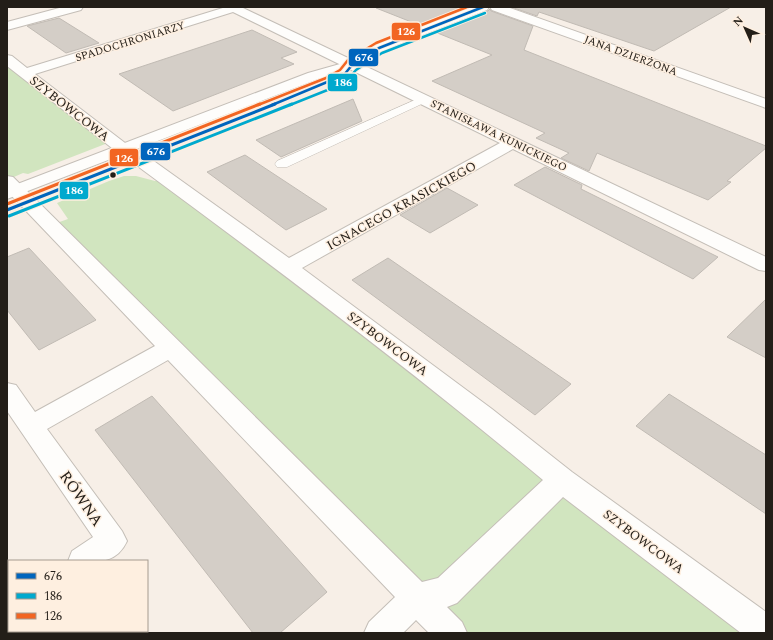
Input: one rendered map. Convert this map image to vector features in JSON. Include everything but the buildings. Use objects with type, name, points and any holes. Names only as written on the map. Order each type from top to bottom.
[{"type":"street","points":[[7,26],[77,7]]},
{"type":"street","points":[[451,633],[171,348],[13,195],[328,83],[344,75],[352,64],[379,48],[483,7]]},
{"type":"street","name":"JANA DZIERŻONA","points":[[496,7],[766,104]]},
{"type":"street","name":"STANISŁAWA KUNICKIEGO","points":[[234,8],[766,265]]},
{"type":"street","name":"SPADOCHRONIARZY","points":[[24,73],[234,8]]},
{"type":"street","name":"SZYBOWCOWA","points":[[7,59],[131,153],[288,267],[483,416],[562,480],[766,632]]},
{"type":"street","name":"IGNACEGO KRASICKIEGO","points":[[288,267],[514,142]]},
{"type":"street","points":[[31,426],[171,348]]},
{"type":"street","name":"RÓWNA","points":[[7,392],[112,541],[84,560]]},
{"type":"street","points":[[380,633],[416,598],[446,592],[562,480]]},
{"type":"lane","points":[[282,164],[424,99]]},
{"type":"green space","points":[[7,59],[113,141],[28,174],[23,173],[7,180]]},
{"type":"green space","points":[[339,70],[344,73],[179,137],[174,134]]},
{"type":"green space","points":[[124,176],[136,176],[155,181],[164,176],[766,633],[451,633],[51,225],[68,219],[57,203]]},
{"type":"transit line","name":"126","points":[[7,204],[326,78],[340,70],[348,60],[376,43],[467,7]]},
{"type":"transit line","name":"676","points":[[7,210],[328,83],[344,75],[352,65],[379,48],[483,7]]},
{"type":"transit line","name":"186","points":[[9,216],[330,89],[347,80],[356,70],[382,53],[485,13]]}]
